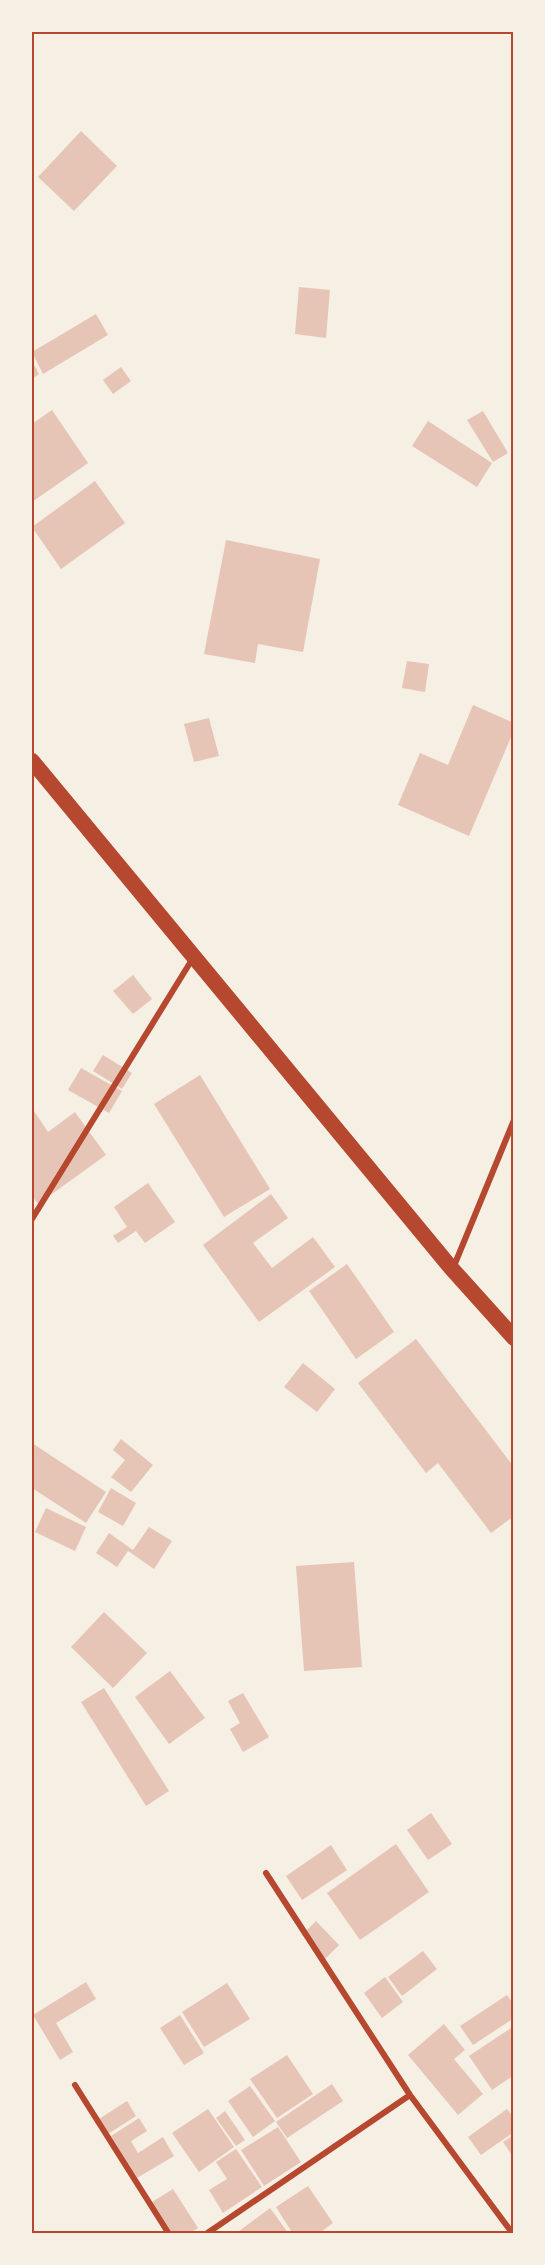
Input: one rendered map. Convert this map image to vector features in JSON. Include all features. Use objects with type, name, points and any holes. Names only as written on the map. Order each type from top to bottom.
[{"type":"highway","points":[[32,761],[452,1269],[513,1338]]},
{"type":"street","points":[[32,1219],[193,958]]},
{"type":"street","points":[[452,1269],[513,1120]]},
{"type":"street","points":[[266,1873],[410,2095],[513,2234]]},
{"type":"street","points":[[75,2085],[169,2234]]},
{"type":"street","points":[[206,2234],[410,2095]]},
{"type":"building","points":[[81,131],[117,166],[74,211],[38,177]]},
{"type":"building","points":[[299,287],[330,290],[326,338],[295,334]]},
{"type":"building","points":[[96,314],[108,335],[43,374],[32,352]]},
{"type":"building","points":[[32,361],[39,374],[32,379]]},
{"type":"building","points":[[121,367],[131,381],[113,394],[103,380]]},
{"type":"building","points":[[52,410],[88,463],[32,502],[32,424]]},
{"type":"building","points":[[483,411],[508,453],[493,462],[467,420]]},
{"type":"building","points":[[428,421],[492,463],[477,487],[412,446]]},
{"type":"building","points":[[95,481],[125,523],[61,569],[32,527]]},
{"type":"building","points":[[226,540],[320,559],[303,652],[258,644],[255,663],[204,654]]},
{"type":"building","points":[[407,661],[429,664],[425,692],[402,688]]},
{"type":"building","points":[[473,705],[514,723],[514,730],[469,836],[398,805],[420,753],[448,765]]},
{"type":"building","points":[[209,718],[219,756],[194,762],[184,724]]},
{"type":"building","points":[[133,975],[152,999],[133,1014],[113,991]]},
{"type":"building","points":[[103,1055],[132,1073],[122,1089],[93,1071]]},
{"type":"building","points":[[81,1068],[122,1091],[109,1113],[68,1090]]},
{"type":"building","points":[[200,1075],[270,1189],[224,1217],[154,1104]]},
{"type":"building","points":[[32,1108],[48,1132],[75,1112],[106,1155],[38,1204],[32,1196]]},
{"type":"building","points":[[148,1183],[175,1222],[145,1243],[136,1231],[118,1243],[113,1236],[127,1227],[114,1207]]},
{"type":"building","points":[[271,1194],[288,1218],[253,1243],[272,1268],[313,1237],[335,1267],[259,1322],[203,1245]]},
{"type":"building","points":[[347,1264],[394,1332],[356,1359],[309,1291]]},
{"type":"building","points":[[416,1339],[514,1467],[514,1516],[491,1533],[438,1463],[426,1473],[358,1383]]},
{"type":"building","points":[[303,1363],[335,1389],[317,1412],[284,1387]]},
{"type":"building","points":[[121,1439],[153,1465],[131,1492],[111,1477],[125,1460],[113,1450]]},
{"type":"building","points":[[32,1443],[106,1492],[86,1523],[32,1488]]},
{"type":"building","points":[[111,1488],[136,1503],[123,1526],[98,1512]]},
{"type":"building","points":[[46,1508],[86,1527],[75,1551],[35,1532]]},
{"type":"building","points":[[149,1527],[172,1541],[154,1569],[128,1551],[117,1567],[96,1553],[109,1533],[133,1550]]},
{"type":"building","points":[[354,1562],[362,1667],[304,1671],[296,1566]]},
{"type":"building","points":[[104,1612],[147,1653],[113,1688],[71,1647]]},
{"type":"building","points":[[170,1671],[205,1718],[169,1744],[135,1697]]},
{"type":"building","points":[[104,1688],[169,1791],[146,1806],[81,1702]]},
{"type":"building","points":[[243,1693],[269,1737],[243,1752],[230,1729],[240,1723],[228,1701]]},
{"type":"building","points":[[431,1813],[452,1844],[428,1860],[407,1830]]},
{"type":"building","points":[[396,1844],[429,1892],[360,1940],[327,1893]]},
{"type":"building","points":[[331,1845],[347,1870],[302,1900],[286,1876]]},
{"type":"building","points":[[316,1921],[339,1945],[325,1959],[302,1935]]},
{"type":"building","points":[[423,1951],[437,1969],[402,1996],[388,1977]]},
{"type":"building","points":[[385,1977],[403,2002],[382,2018],[364,1993]]},
{"type":"building","points":[[86,1982],[96,1999],[56,2023],[73,2052],[60,2060],[33,2015]]},
{"type":"building","points":[[227,1983],[250,2019],[204,2047],[182,2012]]},
{"type":"building","points":[[507,1995],[514,2005],[514,2018],[473,2045],[460,2026]]},
{"type":"building","points":[[180,2015],[204,2053],[184,2065],[160,2028]]},
{"type":"building","points":[[444,2024],[465,2050],[454,2059],[483,2094],[458,2115],[408,2055]]},
{"type":"building","points":[[514,2026],[514,2075],[492,2090],[469,2056]]},
{"type":"building","points":[[287,2055],[313,2094],[277,2118],[250,2079]]},
{"type":"building","points":[[332,2084],[343,2101],[287,2138],[276,2122]]},
{"type":"building","points":[[250,2086],[275,2121],[253,2137],[228,2101]]},
{"type":"building","points":[[127,2101],[136,2116],[108,2134],[99,2119]]},
{"type":"building","points":[[208,2109],[234,2147],[199,2172],[172,2133]]},
{"type":"building","points":[[507,2109],[514,2118],[514,2132],[481,2155],[468,2137]]},
{"type":"building","points":[[225,2111],[245,2140],[236,2146],[216,2118]]},
{"type":"building","points":[[139,2118],[147,2131],[131,2141],[138,2153],[163,2137],[174,2156],[137,2178],[111,2136]]},
{"type":"building","points":[[278,2127],[301,2162],[264,2186],[241,2150]]},
{"type":"building","points":[[514,2135],[514,2158],[503,2142]]},
{"type":"building","points":[[236,2149],[262,2187],[223,2213],[209,2190],[227,2179],[216,2162]]},
{"type":"building","points":[[308,2186],[333,2223],[318,2234],[293,2234],[276,2207]]},
{"type":"building","points":[[173,2189],[198,2228],[188,2234],[172,2234],[152,2202]]},
{"type":"building","points":[[270,2208],[289,2234],[235,2234]]}]
